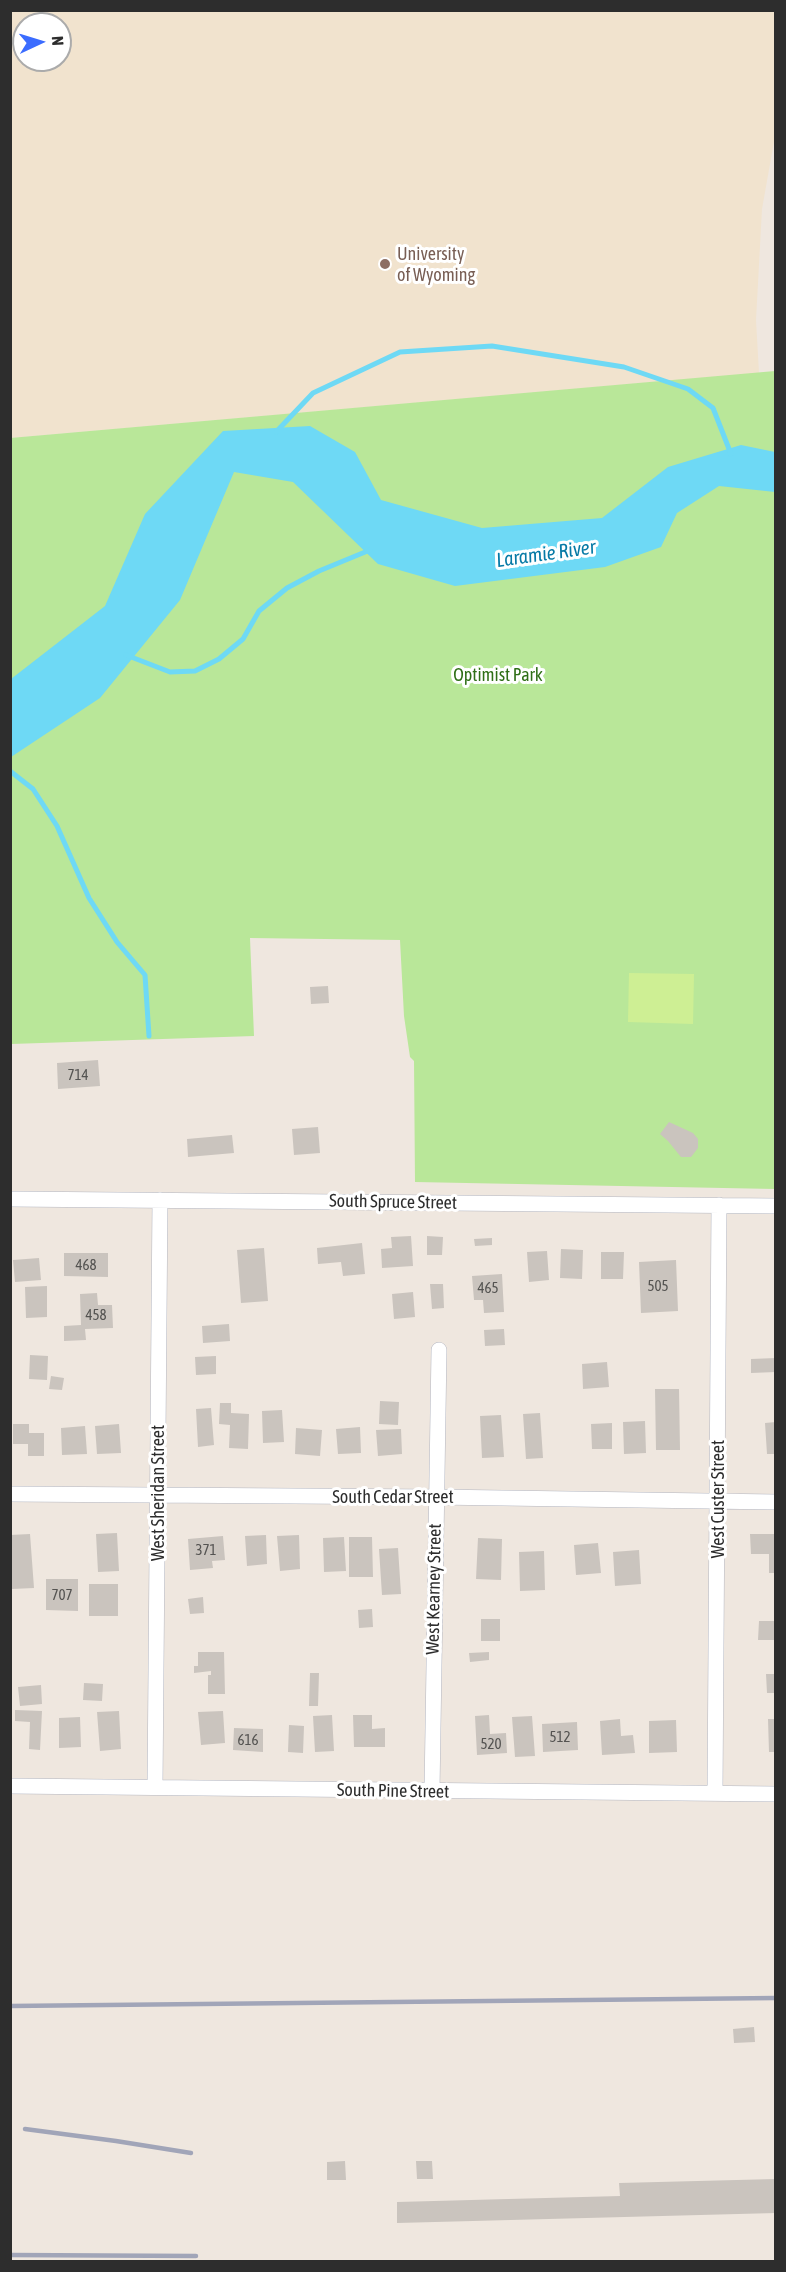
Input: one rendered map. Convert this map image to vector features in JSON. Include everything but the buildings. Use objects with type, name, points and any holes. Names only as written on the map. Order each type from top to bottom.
[{"type":"street","name":"South Spruce Street","points":[[10,1199],[776,1206]]},
{"type":"street","name":"West Sheridan Street","points":[[155,1787],[160,1200]]},
{"type":"street","name":"West Custer Street","points":[[715,1793],[719,1206]]},
{"type":"street","name":"West Kearney Street","points":[[432,1791],[439,1350]]},
{"type":"street","name":"South Cedar Street","points":[[10,1494],[776,1502]]},
{"type":"street","name":"South Pine Street","points":[[10,1786],[776,1794]]},
{"type":"shaded area","name":"University of Wyoming","points":[[11,11],[775,11],[775,136],[762,209],[756,320],[759,373],[11,438]]},
{"type":"green space","name":"Optimist Park","points":[[775,371],[775,1189],[415,1182],[414,1061],[410,1057],[404,1016],[400,940],[250,938],[254,1036],[11,1044],[10,438]]},
{"type":"green space","points":[[629,973],[694,974],[693,1024],[628,1022]]},
{"type":"water","name":"Laramie River","points":[[310,426],[355,452],[381,500],[482,528],[602,518],[668,467],[741,445],[775,452],[775,492],[719,486],[677,513],[661,547],[605,567],[455,586],[378,564],[293,482],[234,472],[180,600],[100,698],[11,757],[11,679],[105,606],[145,514],[223,431]]},
{"type":"waterway","points":[[276,432],[313,393],[400,352],[492,346],[624,367],[688,389],[713,408],[731,454]]},
{"type":"waterway","points":[[126,655],[170,672],[195,671],[219,659],[243,639],[259,611],[287,588],[319,571],[370,550]]},
{"type":"waterway","points":[[10,771],[33,789],[57,826],[89,898],[117,942],[145,975],[149,1036]]},
{"type":"railway","points":[[10,2006],[776,1998]]},
{"type":"railway","points":[[25,2129],[191,2153]]},
{"type":"railway","points":[[10,2255],[196,2256]]},
{"type":"place","name":"University of Wyoming","points":[[385,264]]}]
